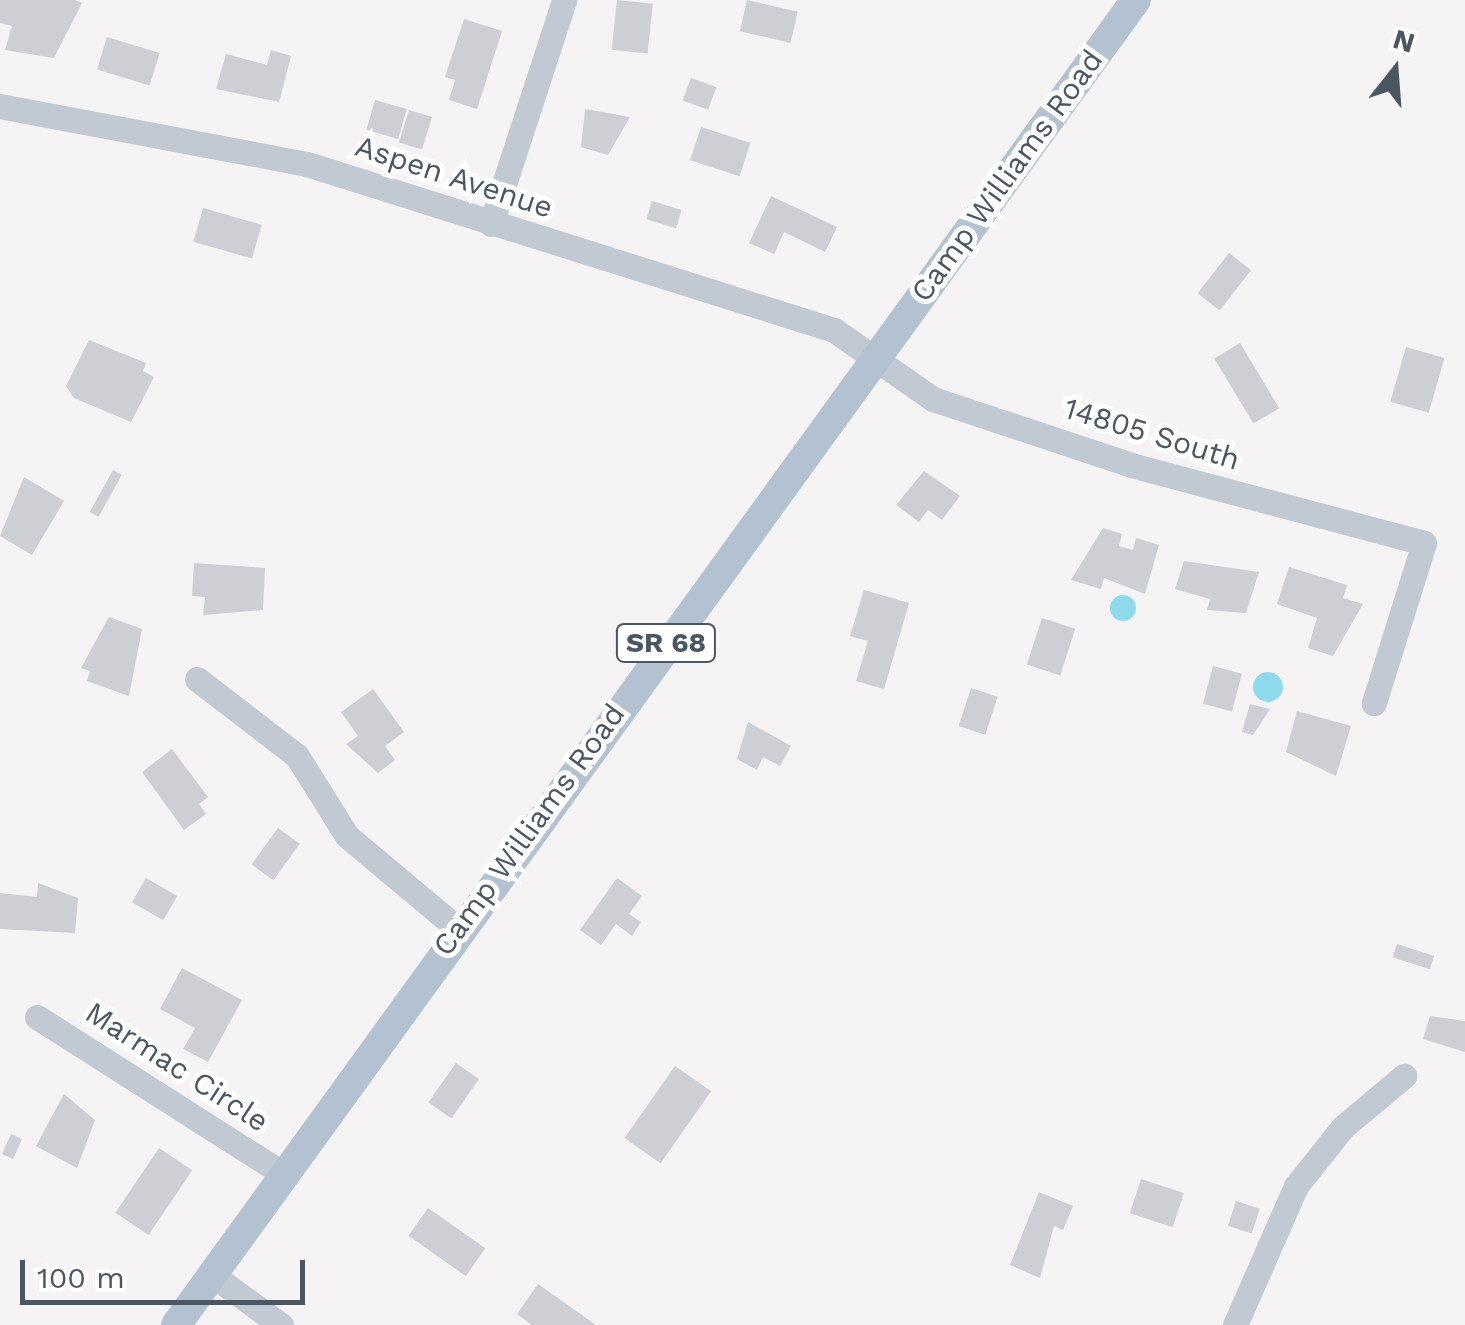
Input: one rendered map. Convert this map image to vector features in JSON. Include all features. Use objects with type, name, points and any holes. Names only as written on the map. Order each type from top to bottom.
[{"type":"main road","name":"Camp Williams Road","points":[[176,1325],[457,928],[1136,0]]},
{"type":"street","points":[[491,224],[564,0]]},
{"type":"street","name":"Aspen Avenue","points":[[0,106],[307,164],[814,322],[874,358]]},
{"type":"street","name":"14805 South","points":[[874,358],[932,398],[1131,465],[1424,543],[1374,703]]},
{"type":"street","points":[[197,680],[297,756],[347,836],[457,928]]},
{"type":"street","name":"Marmac Circle","points":[[37,1016],[282,1173]]},
{"type":"street","points":[[1234,1325],[1296,1186],[1343,1128],[1404,1076]]},
{"type":"street","points":[[211,1274],[282,1325]]},
{"type":"water","points":[[1123,595],[1132,599],[1136,608],[1132,617],[1123,621],[1114,617],[1110,608],[1114,599]]},
{"type":"water","points":[[1268,672],[1282,681],[1283,687],[1274,701],[1268,702],[1254,693],[1253,687],[1262,673]]},
{"type":"building","points":[[0,0],[82,3],[54,58],[5,50],[12,26],[0,23]]},
{"type":"building","points":[[617,0],[653,4],[648,53],[612,50]]},
{"type":"building","points":[[747,0],[798,12],[790,43],[740,31]]},
{"type":"building","points":[[464,19],[502,31],[477,109],[449,100],[455,80],[445,77]]},
{"type":"building","points":[[107,37],[160,53],[150,86],[97,70]]},
{"type":"building","points":[[271,50],[291,56],[279,102],[216,89],[226,54],[267,65]]},
{"type":"building","points":[[691,78],[716,87],[708,110],[683,101]]},
{"type":"building","points":[[375,100],[407,109],[398,139],[366,130]]},
{"type":"building","points":[[585,109],[630,117],[608,155],[581,147]]},
{"type":"building","points":[[409,110],[432,117],[422,150],[399,143]]},
{"type":"building","points":[[701,127],[750,143],[740,176],[690,160]]},
{"type":"building","points":[[771,196],[837,227],[825,252],[784,232],[774,254],[749,243]]},
{"type":"building","points":[[652,201],[682,210],[676,228],[646,219]]},
{"type":"building","points":[[203,208],[262,225],[252,258],[193,242]]},
{"type":"building","points":[[1229,253],[1251,270],[1220,310],[1198,293]]},
{"type":"building","points":[[89,340],[146,363],[143,371],[154,377],[131,422],[74,398],[66,386]]},
{"type":"building","points":[[1240,343],[1279,408],[1253,424],[1214,358]]},
{"type":"building","points":[[1406,347],[1444,358],[1429,413],[1390,402]]},
{"type":"building","points":[[113,470],[122,475],[98,517],[90,512]]},
{"type":"building","points":[[924,471],[960,496],[942,520],[928,510],[919,522],[896,505]]},
{"type":"building","points":[[24,477],[64,501],[32,555],[0,536]]},
{"type":"building","points":[[1103,528],[1122,534],[1119,546],[1133,550],[1136,538],[1159,545],[1145,594],[1104,578],[1101,589],[1071,580]]},
{"type":"building","points":[[1184,561],[1259,572],[1246,613],[1207,610],[1210,599],[1175,589]]},
{"type":"building","points":[[194,563],[265,568],[263,610],[203,615],[205,597],[192,596]]},
{"type":"building","points":[[1289,567],[1347,585],[1343,598],[1363,604],[1333,656],[1308,648],[1317,618],[1277,604]]},
{"type":"building","points":[[864,590],[909,603],[884,689],[856,681],[868,641],[850,636]]},
{"type":"building","points":[[109,617],[142,629],[129,696],[87,681],[90,671],[81,668]]},
{"type":"building","points":[[1042,618],[1075,629],[1060,675],[1027,665]]},
{"type":"building","points":[[1213,666],[1242,674],[1232,711],[1203,704]]},
{"type":"building","points":[[971,688],[998,697],[985,735],[959,726]]},
{"type":"building","points":[[373,689],[404,732],[385,746],[395,760],[378,773],[346,744],[358,736],[341,712]]},
{"type":"building","points":[[1250,704],[1270,709],[1253,735],[1242,732]]},
{"type":"building","points":[[1297,711],[1351,726],[1336,776],[1286,752]]},
{"type":"building","points":[[748,722],[791,746],[780,766],[763,757],[757,770],[737,759]]},
{"type":"building","points":[[172,749],[208,797],[199,804],[206,814],[184,830],[142,772]]},
{"type":"building","points":[[278,828],[300,844],[273,880],[252,864]]},
{"type":"building","points":[[146,878],[177,896],[163,920],[132,902]]},
{"type":"building","points":[[617,878],[642,896],[629,914],[641,922],[632,936],[616,924],[601,945],[580,930]]},
{"type":"building","points":[[38,883],[78,898],[75,933],[0,929],[0,893],[37,897]]},
{"type":"building","points":[[1397,944],[1434,956],[1430,969],[1393,957]]},
{"type":"building","points":[[182,968],[242,1000],[208,1062],[183,1049],[195,1028],[160,1009]]},
{"type":"building","points":[[1430,1016],[1465,1021],[1465,1052],[1423,1039]]},
{"type":"building","points":[[456,1063],[479,1079],[451,1118],[428,1102]]},
{"type":"building","points":[[675,1066],[711,1091],[661,1163],[625,1138]]},
{"type":"building","points":[[64,1094],[95,1120],[77,1168],[36,1146]]},
{"type":"building","points":[[11,1134],[22,1139],[13,1159],[2,1154]]},
{"type":"building","points":[[159,1148],[192,1170],[149,1235],[115,1213]]},
{"type":"building","points":[[1141,1179],[1184,1193],[1173,1227],[1130,1213]]},
{"type":"building","points":[[1039,1192],[1073,1206],[1063,1230],[1054,1226],[1040,1278],[1010,1265]]},
{"type":"building","points":[[1236,1201],[1260,1209],[1252,1233],[1228,1226]]},
{"type":"building","points":[[428,1208],[485,1248],[466,1276],[408,1236]]},
{"type":"building","points":[[538,1284],[596,1325],[532,1325],[517,1314]]}]
